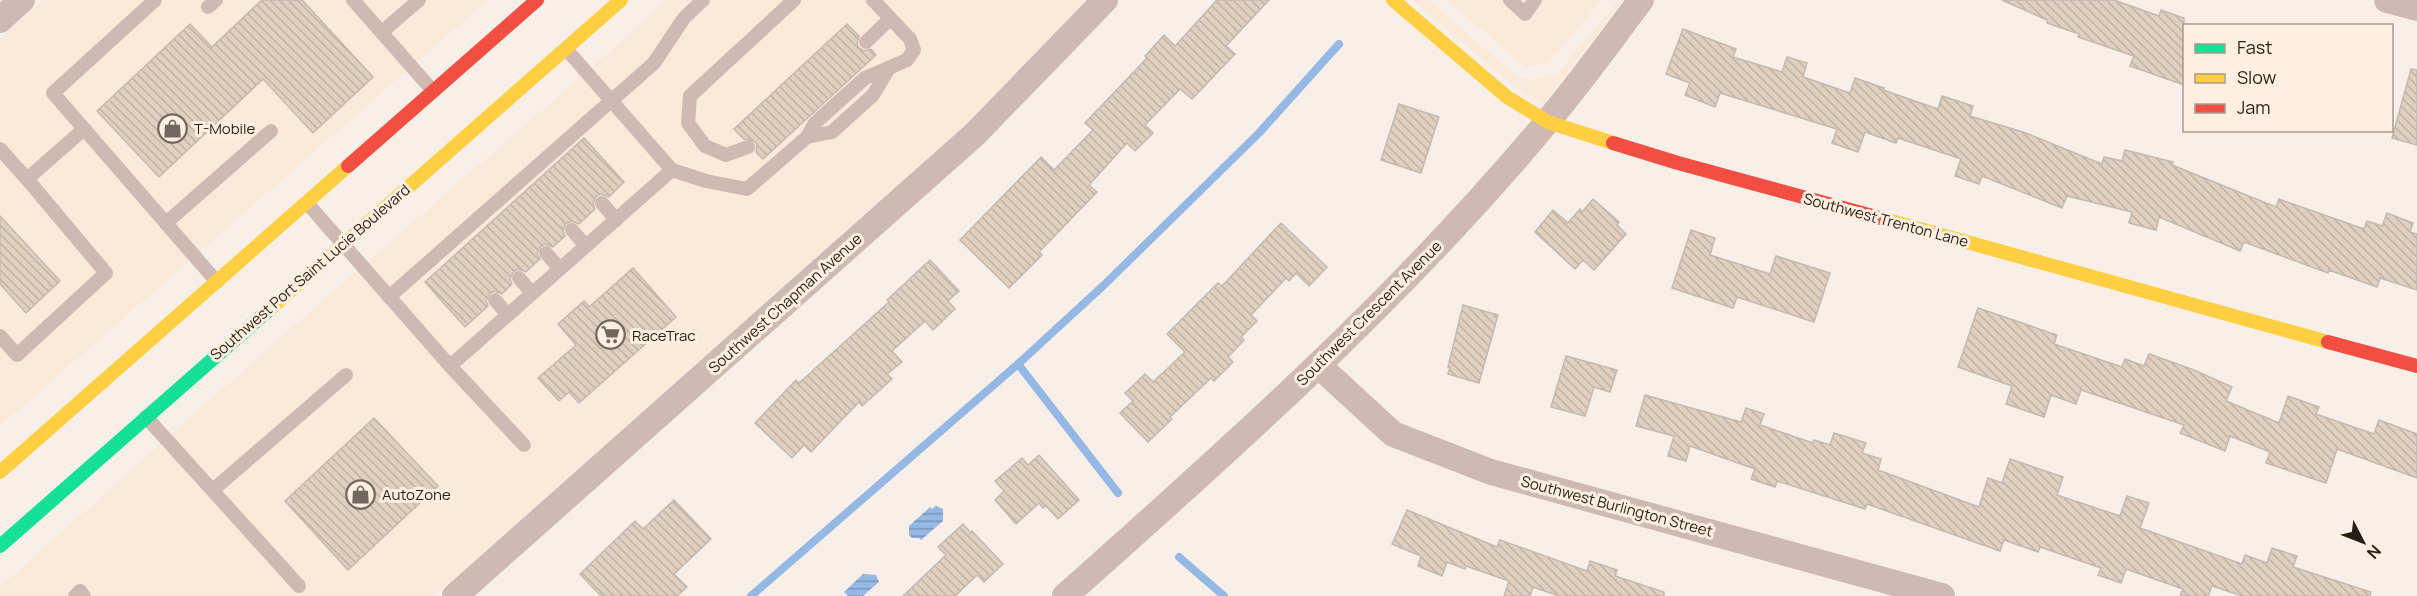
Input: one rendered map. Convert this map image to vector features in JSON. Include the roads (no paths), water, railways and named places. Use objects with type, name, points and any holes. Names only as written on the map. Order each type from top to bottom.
[{"type":"main road","points":[[2,466],[217,282],[537,0]]},
{"type":"main road","name":"Southwest Port Saint Lucie Boulevard","points":[[0,546],[567,50],[621,0]]},
{"type":"main road","name":"Southwest Trenton Lane","points":[[1393,0],[1507,97],[1548,122],[1678,163],[2417,366]]},
{"type":"street","points":[[0,20],[22,0]]},
{"type":"street","name":"Southwest Chapman Avenue","points":[[455,596],[975,134],[1105,0]]},
{"type":"street","name":"Southwest Crescent Avenue","points":[[1065,596],[1318,365],[1450,231],[1548,122],[1641,0]]},
{"type":"street","points":[[2387,0],[2417,8]]},
{"type":"street","name":"Southwest Burlington Street","points":[[1318,365],[1393,434],[1491,472],[1942,596]]},
{"type":"lane","points":[[155,0],[53,93],[217,282]]},
{"type":"lane","points":[[353,0],[434,91]]},
{"type":"lane","points":[[382,32],[419,0]]},
{"type":"lane","points":[[389,297],[451,250],[559,154],[612,100],[654,63],[684,18],[703,0]]},
{"type":"lane","points":[[748,147],[726,155],[705,146],[688,123],[690,96],[794,0]]},
{"type":"lane","points":[[567,50],[672,170],[706,181],[747,189],[807,137],[815,123],[865,78],[908,60],[914,50],[910,39],[873,0]]},
{"type":"lane","points":[[1510,0],[1525,14],[1535,0]]},
{"type":"lane","points":[[866,42],[890,19]]},
{"type":"lane","points":[[27,180],[84,129]]},
{"type":"lane","points":[[166,224],[271,131]]},
{"type":"lane","points":[[0,149],[106,273],[104,278],[17,356],[0,336]]},
{"type":"lane","points":[[450,366],[672,170]]},
{"type":"lane","points":[[307,203],[450,366],[524,445]]},
{"type":"lane","points":[[602,203],[616,219]]},
{"type":"lane","points":[[572,230],[586,246]]},
{"type":"lane","points":[[546,253],[560,269]]},
{"type":"lane","points":[[519,278],[532,293]]},
{"type":"lane","points":[[495,300],[508,315]]},
{"type":"lane","points":[[213,490],[346,375]]},
{"type":"lane","points":[[146,417],[299,586]]},
{"type":"lane","points":[[75,596],[80,591],[84,596]]},
{"type":"water","points":[[936,506],[943,509],[943,521],[921,540],[912,538],[909,535],[909,526],[930,507],[932,509]]},
{"type":"water","points":[[863,574],[876,575],[879,582],[863,596],[848,596],[844,592]]},
{"type":"waterway","points":[[751,596],[1018,364],[1104,285],[1259,133],[1339,44]]},
{"type":"waterway","points":[[1018,364],[1118,493]]},
{"type":"waterway","points":[[1179,557],[1224,596]]},
{"type":"place","name":"T-Mobile","points":[[173,128]]},
{"type":"place","name":"RaceTrac","points":[[611,335]]},
{"type":"place","name":"AutoZone","points":[[361,494]]}]
